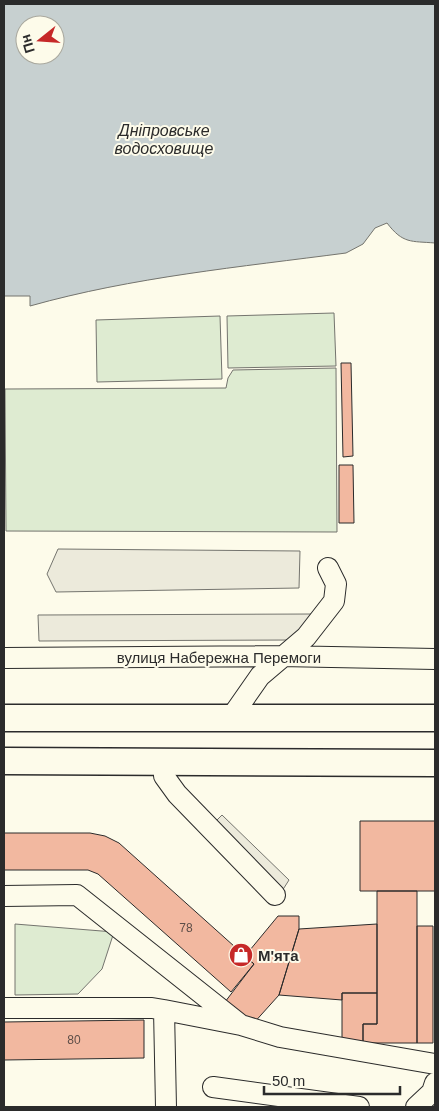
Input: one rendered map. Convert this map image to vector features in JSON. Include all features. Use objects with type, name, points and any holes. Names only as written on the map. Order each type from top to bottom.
[{"type":"main road","points":[[4,718],[435,718]]},
{"type":"main road","points":[[4,761],[435,763]]},
{"type":"street","points":[[230,718],[260,676],[280,656],[306,637],[334,601],[336,584],[328,568]]},
{"type":"street","name":"вулиця Набережна Перемоги","points":[[4,658],[280,656],[435,659]]},
{"type":"street","points":[[164,761],[164,776],[177,794],[275,894]]},
{"type":"street","points":[[4,896],[77,895],[241,1025]]},
{"type":"street","points":[[4,1008],[152,1008],[241,1025],[280,1037],[435,1064]]},
{"type":"street","points":[[164,1010],[166,1107]]},
{"type":"street","points":[[213,1087],[359,1107]]},
{"type":"street","points":[[416,1107],[434,1089]]},
{"type":"green space","points":[[334,313],[336,366],[228,368],[227,316]]},
{"type":"green space","points":[[220,316],[222,379],[97,382],[96,320]]},
{"type":"green space","points":[[336,368],[337,532],[6,531],[5,389],[226,388],[228,378],[233,370]]},
{"type":"green space","points":[[15,924],[114,932],[102,969],[78,994],[15,995]]},
{"type":"shaded area","points":[[58,549],[300,551],[299,588],[56,592],[47,574]]},
{"type":"shaded area","points":[[313,614],[291,640],[39,641],[38,615]]},
{"type":"shaded area","points":[[222,815],[289,880],[282,891],[213,824]]},
{"type":"water","name":"Дніпровське водосховище","points":[[4,4],[435,4],[435,243],[403,238],[387,223],[375,228],[363,244],[346,253],[147,280],[108,287],[30,306],[30,296],[4,296]]},
{"type":"building","points":[[341,363],[351,363],[353,456],[343,457]]},
{"type":"building","points":[[339,465],[353,465],[354,523],[339,523]]},
{"type":"building","points":[[360,821],[435,821],[435,891],[360,891]]},
{"type":"building","points":[[4,833],[90,833],[105,836],[119,843],[254,964],[231,992],[98,874],[88,870],[4,870]]},
{"type":"building","points":[[377,891],[417,891],[417,1043],[363,1043],[363,1024],[377,1024]]},
{"type":"building","points":[[278,916],[299,916],[299,929],[279,995],[252,1025],[225,1002],[254,964],[245,956]]},
{"type":"building","points":[[377,924],[377,993],[342,993],[342,1000],[279,995],[299,929]]},
{"type":"building","points":[[417,926],[433,926],[433,1043],[417,1043]]},
{"type":"building","points":[[342,993],[377,993],[377,1024],[363,1024],[363,1042],[342,1042]]},
{"type":"building","points":[[144,1020],[144,1058],[4,1060],[4,1022]]},
{"type":"place","name":"М'ята","points":[[241,955]]}]
